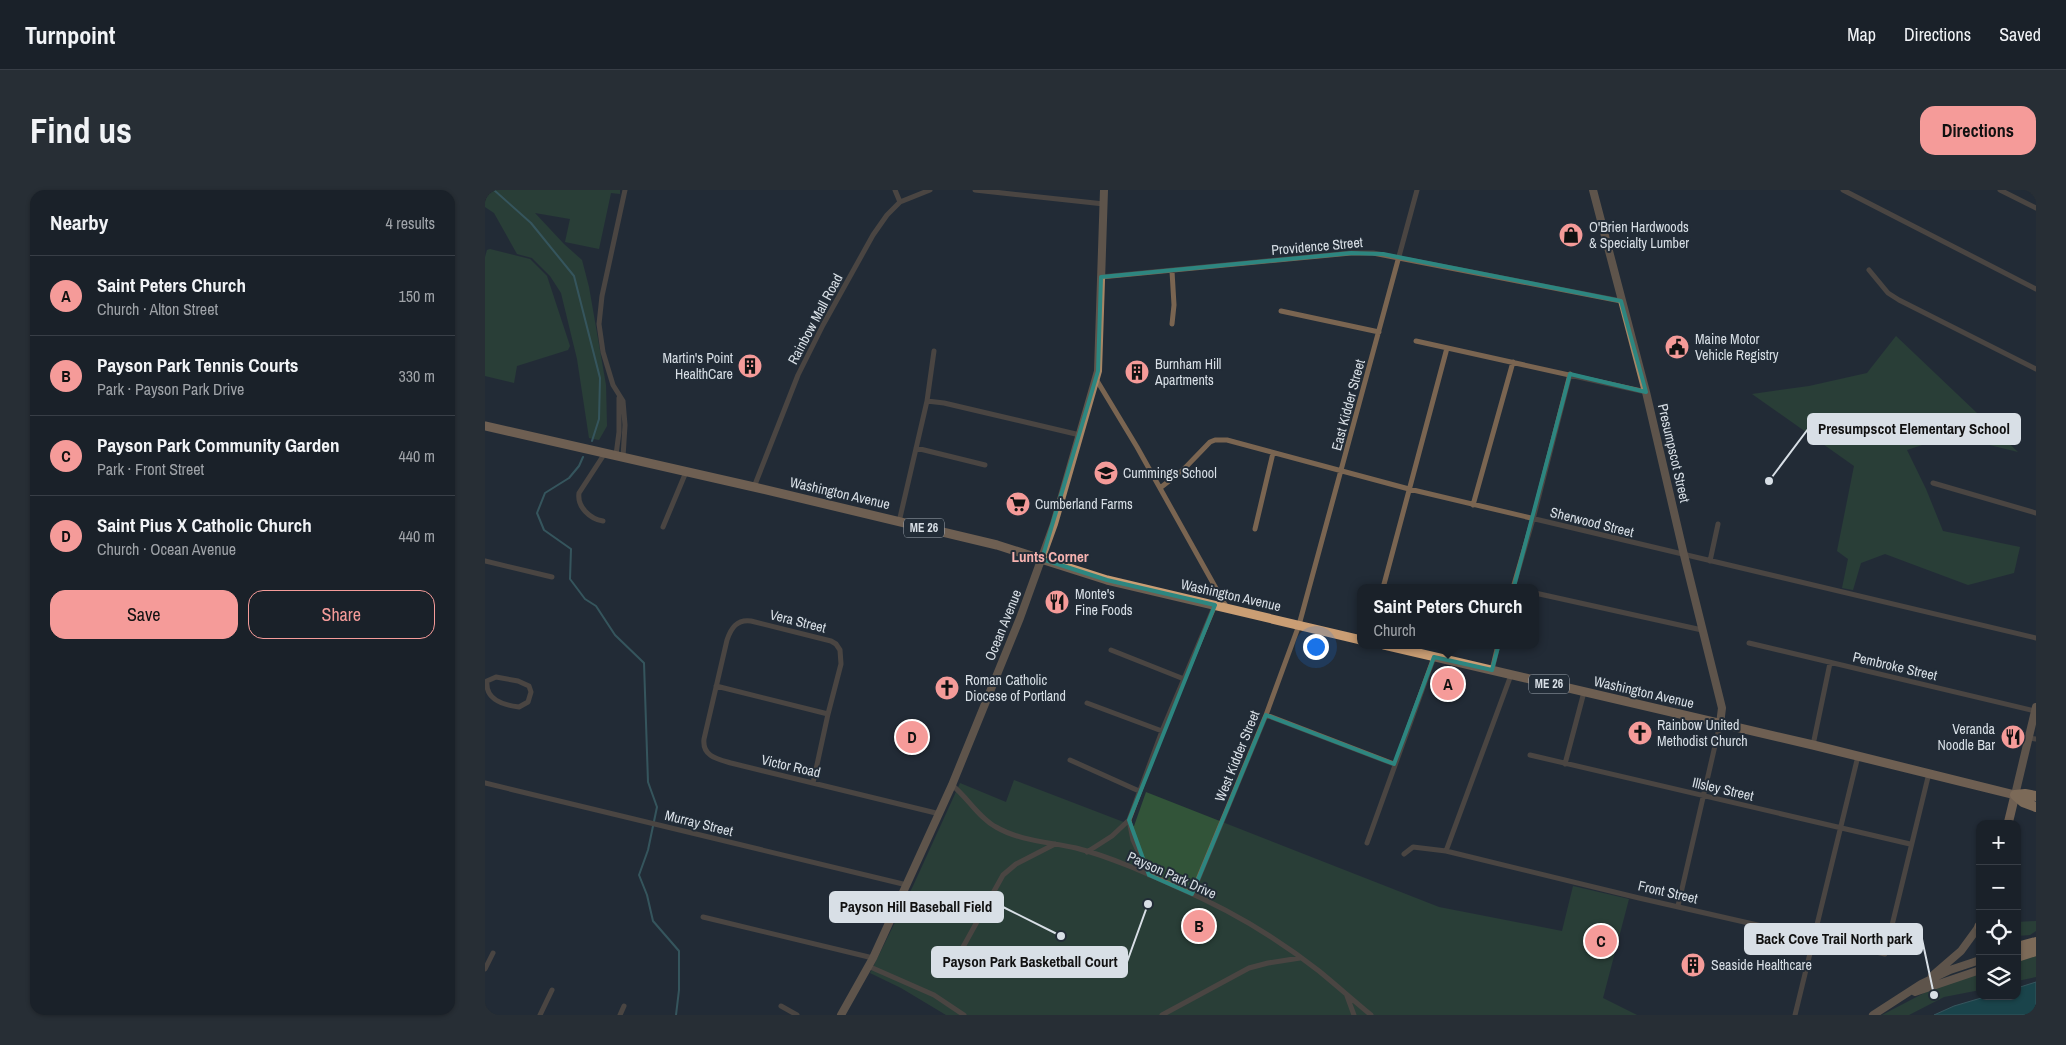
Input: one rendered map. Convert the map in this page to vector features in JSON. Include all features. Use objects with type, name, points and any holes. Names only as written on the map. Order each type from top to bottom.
[{"type":"highway","name":"ME 26","points":[[2015,795],[2036,796]]},
{"type":"highway","name":"ME 26","points":[[2015,795],[2023,802],[2036,807]]},
{"type":"highway","points":[[2021,943],[2036,941]]},
{"type":"highway","points":[[2021,946],[2036,941]]},
{"type":"highway","points":[[2021,956],[2036,951]]},
{"type":"main road","name":"Ocean Avenue","points":[[841,1015],[873,958],[940,814],[1043,559],[1080,435],[1099,361],[1104,190]]},
{"type":"main road","name":"Presumpscot Street","points":[[1593,190],[1646,392],[1722,708],[1720,724]]},
{"type":"main road","name":"Washington Avenue","points":[[485,426],[606,452],[997,545],[1107,580],[1357,639]]},
{"type":"main road","name":"Washington Avenue","points":[[1400,649],[1813,745],[2015,795]]},
{"type":"main road","points":[[2009,820],[2032,739],[2035,709]]},
{"type":"main road","points":[[1873,1015],[1906,996],[1921,984],[1961,951],[1976,931]]},
{"type":"main road","points":[[1921,984],[1950,970],[1976,961]]},
{"type":"main road","points":[[1906,996],[1976,971]]},
{"type":"street","points":[[619,456],[625,418],[623,401],[619,398],[613,386],[603,352],[599,324],[602,296],[625,190]]},
{"type":"street","points":[[895,190],[900,202]]},
{"type":"street","name":"Rainbow Mall Road","points":[[754,487],[788,398],[814,342],[879,225],[900,202],[930,190]]},
{"type":"street","points":[[975,190],[1104,204]]},
{"type":"street","name":"East Kidder Street","points":[[1299,625],[1417,190]]},
{"type":"street","points":[[1843,190],[2036,289]]},
{"type":"street","points":[[2000,190],[2036,208]]},
{"type":"street","name":"Providence Street","points":[[1101,276],[1172,271],[1362,252],[1400,257],[1621,301]]},
{"type":"street","points":[[1869,270],[1888,293],[1899,300],[2036,369]]},
{"type":"street","points":[[1171,324],[1174,305],[1172,271]]},
{"type":"street","points":[[1281,311],[1379,332]]},
{"type":"street","points":[[1416,341],[1646,392]]},
{"type":"street","points":[[1384,584],[1447,348]]},
{"type":"street","points":[[899,522],[927,401],[934,351]]},
{"type":"street","points":[[1473,505],[1513,362]]},
{"type":"street","points":[[1514,584],[1533,519],[1570,374]]},
{"type":"street","points":[[1096,378],[1228,608]]},
{"type":"street","points":[[927,401],[944,403],[1080,435]]},
{"type":"street","name":"Sherwood Street","points":[[1160,488],[1183,471],[1198,454],[1215,440],[1227,440],[1473,505],[2036,638]]},
{"type":"street","points":[[917,448],[985,465]]},
{"type":"street","points":[[603,521],[589,514],[581,507],[578,500],[579,493],[606,452]]},
{"type":"street","points":[[1255,529],[1273,453]]},
{"type":"street","points":[[663,527],[686,472]]},
{"type":"street","points":[[1933,483],[2036,513]]},
{"type":"street","points":[[1710,561],[1718,524]]},
{"type":"street","points":[[485,561],[552,577]]},
{"type":"street","points":[[1539,594],[1702,630]]},
{"type":"street","points":[[1087,852],[1112,836],[1129,820],[1162,732],[1215,605]]},
{"type":"street","name":"Vera Street","points":[[716,686],[727,640],[732,628],[741,621],[751,621],[831,641],[836,644],[842,657],[813,783]]},
{"type":"street","name":"West Kidder Street","points":[[1193,894],[1266,715],[1299,625]]},
{"type":"street","name":"Pembroke Street","points":[[1749,643],[2035,709]]},
{"type":"street","points":[[1492,670],[1497,649]]},
{"type":"street","points":[[1111,650],[1184,679]]},
{"type":"street","points":[[1367,843],[1434,657]]},
{"type":"street","points":[[1813,745],[1830,663]]},
{"type":"street","points":[[1446,850],[1511,675]]},
{"type":"street","points":[[502,677],[529,686],[531,698],[523,706],[511,706],[489,697],[485,688],[486,681],[491,678],[502,677]]},
{"type":"street","points":[[716,686],[828,714]]},
{"type":"street","name":"Victor Road","points":[[716,686],[703,746],[713,758],[940,814]]},
{"type":"street","points":[[1565,764],[1584,692]]},
{"type":"street","points":[[1087,703],[1162,732]]},
{"type":"street","points":[[1266,715],[1394,764]]},
{"type":"street","points":[[1678,906],[1720,724]]},
{"type":"street","name":"Illsley Street","points":[[1531,755],[1910,844]]},
{"type":"street","points":[[1795,1015],[1858,756]]},
{"type":"street","points":[[1070,760],[1139,791]]},
{"type":"street","points":[[1910,844],[1929,773]]},
{"type":"street","name":"Murray Street","points":[[485,783],[907,885]]},
{"type":"street","name":"Payson Park Drive","points":[[952,785],[995,827],[1013,834],[1087,852],[1149,875],[1193,894],[1255,928],[1300,958],[1371,1015]]},
{"type":"street","points":[[1129,820],[1133,840],[1149,875]]},
{"type":"street","points":[[963,947],[1003,875],[1016,864],[1055,844]]},
{"type":"street","name":"Front Street","points":[[1404,854],[1413,847],[1446,850],[1885,954],[1910,844]]},
{"type":"street","points":[[703,917],[873,958]]},
{"type":"street","points":[[485,969],[493,954]]},
{"type":"street","points":[[1162,1015],[1249,968],[1300,958]]},
{"type":"street","points":[[868,966],[934,995],[964,1015]]},
{"type":"street","points":[[540,1015],[553,990]]},
{"type":"street","points":[[1347,996],[1355,1015]]},
{"type":"street","points":[[619,1015],[624,1006]]},
{"type":"street","points":[[781,1006],[797,1015]]},
{"type":"highlighted area","points":[[1351,253],[1383,254],[1621,301],[1646,392],[1570,374],[1492,670],[1434,657],[1394,764],[1266,715],[1192,894],[1149,875],[1129,820],[1215,605],[1107,580],[1042,559],[1098,371],[1101,277]]},
{"type":"shaded area","points":[[485,190],[620,190],[620,194],[611,193],[599,249],[565,242],[570,219],[535,213],[582,260],[589,287],[606,385],[607,426],[599,440],[589,438],[577,359],[561,293],[550,276],[532,258],[517,254],[494,213],[485,207]]},
{"type":"shaded area","points":[[490,249],[530,259],[547,276],[570,346],[568,350],[517,366],[514,383],[485,376],[485,257],[487,250]]},
{"type":"shaded area","points":[[1896,336],[2018,452],[1961,438],[1931,442],[1907,450],[1926,489],[1943,531],[2020,547],[2014,573],[1968,585],[1885,554],[1861,563],[1853,590],[1842,588],[1848,559],[1837,551],[1854,466],[1752,394],[1809,386],[1867,373]]},
{"type":"shaded area","points":[[1014,780],[1134,826],[1146,792],[1439,907],[1562,931],[1573,886],[1629,899],[1603,998],[1637,1015],[946,1015],[901,988],[870,973],[913,886],[960,783],[1006,802]]},
{"type":"shaded area","points":[[2036,921],[2036,931],[2030,935],[2021,936],[2021,922]]},
{"type":"shaded area","points":[[2036,955],[2036,977],[2021,980],[2021,960]]},
{"type":"shaded area","points":[[1976,974],[1976,991],[1944,997],[1909,1015],[1882,1015],[1926,992]]},
{"type":"shaded area","points":[[2036,982],[2036,1015],[1934,1015],[1954,1006],[1976,1000],[2021,1000],[2021,987]]},
{"type":"waterway","points":[[494,190],[531,223],[574,276],[600,378],[599,419],[592,441]]},
{"type":"waterway","points":[[583,457],[579,466],[569,478],[545,493],[537,513],[544,530],[571,549],[570,579],[585,599],[596,606],[615,635],[644,663],[648,782],[657,807],[648,850],[639,875],[647,895],[653,921],[679,951],[679,990],[676,1015]]},
{"type":"place","name":"O'Brien Hardwoods & Specialty Lumber","points":[[1571,235]]},
{"type":"place","name":"Maine Motor Vehicle Registry","points":[[1677,347]]},
{"type":"place","name":"Martin's Point HealthCare","points":[[750,366]]},
{"type":"place","name":"Burnham Hill Apartments","points":[[1137,372]]},
{"type":"place","name":"Cummings School","points":[[1106,473]]},
{"type":"place","name":"Presumpscot Elementary School","points":[[1769,481]]},
{"type":"place","name":"Cumberland Farms","points":[[1018,504]]},
{"type":"place","name":"Monte's Fine Foods","points":[[1057,602]]},
{"type":"place","name":"Saint Peters Church","points":[[1448,684]]},
{"type":"place","name":"Roman Catholic Diocese of Portland","points":[[947,688]]},
{"type":"place","name":"Rainbow United Methodist Church","points":[[1640,733]]},
{"type":"place","name":"Saint Pius X Catholic Church","points":[[912,737]]},
{"type":"place","name":"Veranda Noodle Bar","points":[[2013,737]]},
{"type":"place","name":"Payson Park Basketball Court","points":[[1148,904]]},
{"type":"place","name":"Payson Park Tennis Courts","points":[[1199,926]]},
{"type":"place","name":"Payson Hill Baseball Field","points":[[1061,936]]},
{"type":"place","name":"Payson Park Community Garden","points":[[1601,941]]},
{"type":"place","name":"Seaside Healthcare","points":[[1693,965]]},
{"type":"place","name":"Back Cove Trail North park","points":[[1934,995]]},
{"type":"district","name":"Lunts Corner","points":[[1050,557]]}]
